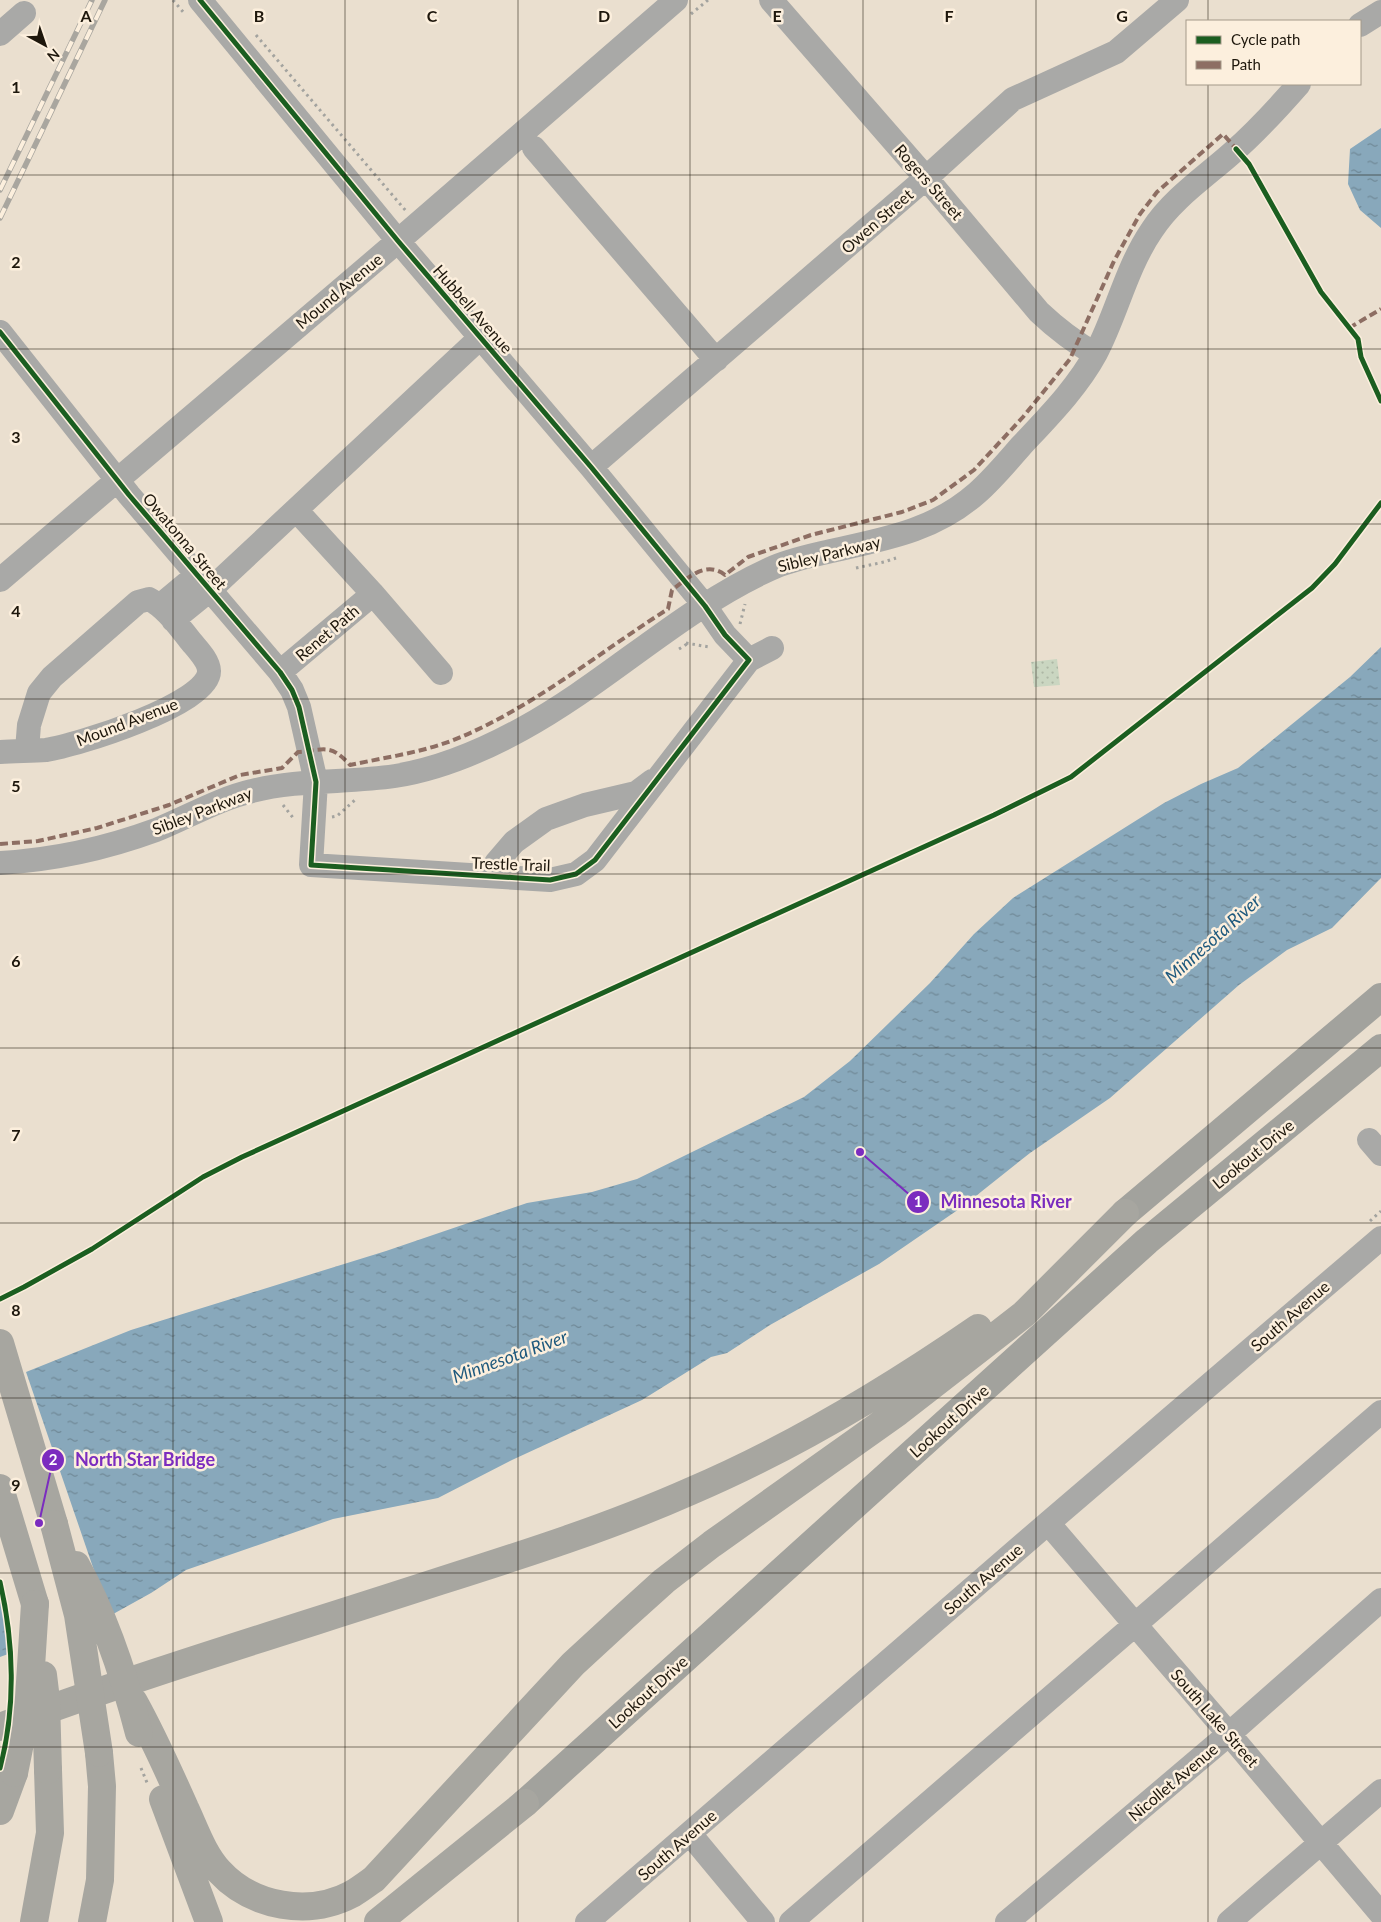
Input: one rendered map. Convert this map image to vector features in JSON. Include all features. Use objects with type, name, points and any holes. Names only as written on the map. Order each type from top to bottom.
[{"type":"highway","points":[[0,1727],[86,1695],[537,1550],[692,1491],[758,1460],[822,1426],[948,1348],[1010,1305],[1125,1213]]},
{"type":"highway","points":[[144,1732],[205,1852],[219,1871],[239,1888],[262,1900],[289,1907],[321,1905],[351,1894],[374,1879],[574,1664],[623,1618],[712,1544],[898,1412],[1024,1314],[1125,1213]]},
{"type":"highway","points":[[0,1343],[54,1524],[78,1615],[99,1753],[102,1786],[100,1880],[92,1922]]},
{"type":"highway","points":[[0,1488],[35,1604],[46,1700],[50,1833],[34,1922]]},
{"type":"highway","points":[[54,1524],[93,1595],[144,1732],[209,1922]]},
{"type":"highway","points":[[0,1811],[14,1773],[29,1698],[35,1604]]},
{"type":"highway","points":[[378,1922],[524,1803]]},
{"type":"highway","points":[[389,1922],[524,1803]]},
{"type":"main road","points":[[1125,1213],[1381,997]]},
{"type":"main road","name":"Lookout Drive","points":[[524,1803],[1147,1241],[1381,1048]]},
{"type":"street","name":"Hubbell Avenue","points":[[200,0],[398,241],[591,467],[705,606],[725,635],[749,660]]},
{"type":"street","name":"Rogers Street","points":[[771,0],[1040,312],[1055,328],[1074,343],[1095,354]]},
{"type":"street","name":"Owen Street","points":[[591,467],[926,178],[1013,99],[1116,52],[1177,0]]},
{"type":"street","name":"Mound Avenue","points":[[0,580],[417,224],[680,10]]},
{"type":"street","points":[[1361,24],[1381,12]]},
{"type":"street","points":[[0,34],[24,13]]},
{"type":"street","name":"Sibley Parkway","points":[[0,862],[54,856],[119,842],[185,818],[235,795],[259,789],[316,782],[395,776],[461,759],[522,729],[705,606],[750,578],[777,565],[802,557],[894,537],[917,530],[939,520],[978,492],[1068,394],[1095,354],[1132,263],[1154,226],[1181,196],[1271,116],[1298,85]]},
{"type":"street","points":[[534,148],[716,360]]},
{"type":"street","name":"Owatonna Street","points":[[0,332],[117,480],[280,672],[292,690],[300,708],[316,782]]},
{"type":"street","points":[[27,750],[29,726],[38,693],[52,677],[138,602],[149,598],[167,613],[296,510],[481,337]]},
{"type":"street","name":"Renet Path","points":[[296,510],[374,594],[441,673]]},
{"type":"street","name":"Renet Path","points":[[280,672],[374,594]]},
{"type":"street","name":"Mound Avenue","points":[[0,752],[46,750],[85,740],[171,708],[198,691],[209,677],[210,668],[201,654],[167,613]]},
{"type":"street","points":[[749,660],[772,648]]},
{"type":"street","name":"Trestle Trail","points":[[316,782],[312,865],[550,880],[576,874],[595,860],[749,660]]},
{"type":"street","name":"Trestle Trail","points":[[494,876],[496,863],[514,842],[546,819],[585,805],[636,793],[658,778]]},
{"type":"street","name":"South Avenue","points":[[587,1922],[1381,1238]]},
{"type":"street","points":[[791,1922],[1381,1412]]},
{"type":"street","name":"South Lake Street","points":[[1048,1523],[1381,1914]]},
{"type":"street","name":"Nicollet Avenue","points":[[1007,1922],[1229,1734],[1381,1600]]},
{"type":"street","points":[[1229,1922],[1381,1791]]},
{"type":"street","points":[[690,1834],[763,1922]]},
{"type":"path","points":[[680,10],[708,0]]},
{"type":"path","points":[[252,30],[417,224]]},
{"type":"green space","points":[[1057,659],[1060,685],[1034,687],[1031,662]]},
{"type":"water","points":[[1381,128],[1381,228],[1360,210],[1348,184],[1350,149]]},
{"type":"water","name":"Minnesota River","points":[[1381,647],[1381,878],[1332,928],[1287,950],[1239,985],[1110,1098],[1030,1153],[962,1207],[879,1264],[770,1325],[727,1353],[711,1357],[642,1400],[512,1460],[438,1498],[333,1519],[186,1570],[151,1593],[106,1618],[0,1657],[0,1377],[26,1372],[131,1330],[386,1251],[527,1203],[592,1192],[637,1179],[804,1097],[850,1061],[930,983],[974,934],[1013,898],[1164,803],[1238,768],[1350,677]]},
{"type":"pier","points":[[25,1369],[97,1579],[107,1620],[8,1657],[7,1635],[0,1593],[0,1374]]},
{"type":"railway","points":[[0,190],[92,0]]},
{"type":"railway","points":[[0,218],[105,0]]},
{"type":"marked path","points":[[0,844],[38,841],[97,828],[169,805],[240,775],[282,768],[298,752],[327,749],[337,753],[350,765],[406,754],[448,742],[489,724],[542,694],[668,609],[672,590],[697,572],[711,569],[725,575],[748,557],[811,535],[902,512],[933,500],[974,470],[1023,417],[1070,359],[1114,261],[1140,214],[1157,192],[1223,134],[1238,151]]},
{"type":"marked path","points":[[1349,328],[1381,309]]},
{"type":"cycle path","points":[[0,332],[129,495],[280,672],[292,690],[299,707],[316,782],[311,865],[550,880],[576,874],[595,860],[749,660],[725,635],[705,606],[591,467],[398,241],[200,0]]},
{"type":"cycle path","points":[[1236,149],[1249,164],[1321,292],[1358,339],[1361,357],[1381,401]]},
{"type":"cycle path","points":[[0,1299],[92,1249],[203,1177],[242,1157],[994,815],[1071,777],[1312,588],[1335,564],[1381,503]]},
{"type":"cycle path","points":[[0,1582],[8,1628],[11,1675],[9,1722],[0,1768]]},
{"type":"place","name":"Minnesota River","points":[[860,1152]]},
{"type":"place","name":"North Star Bridge","points":[[39,1523]]}]
